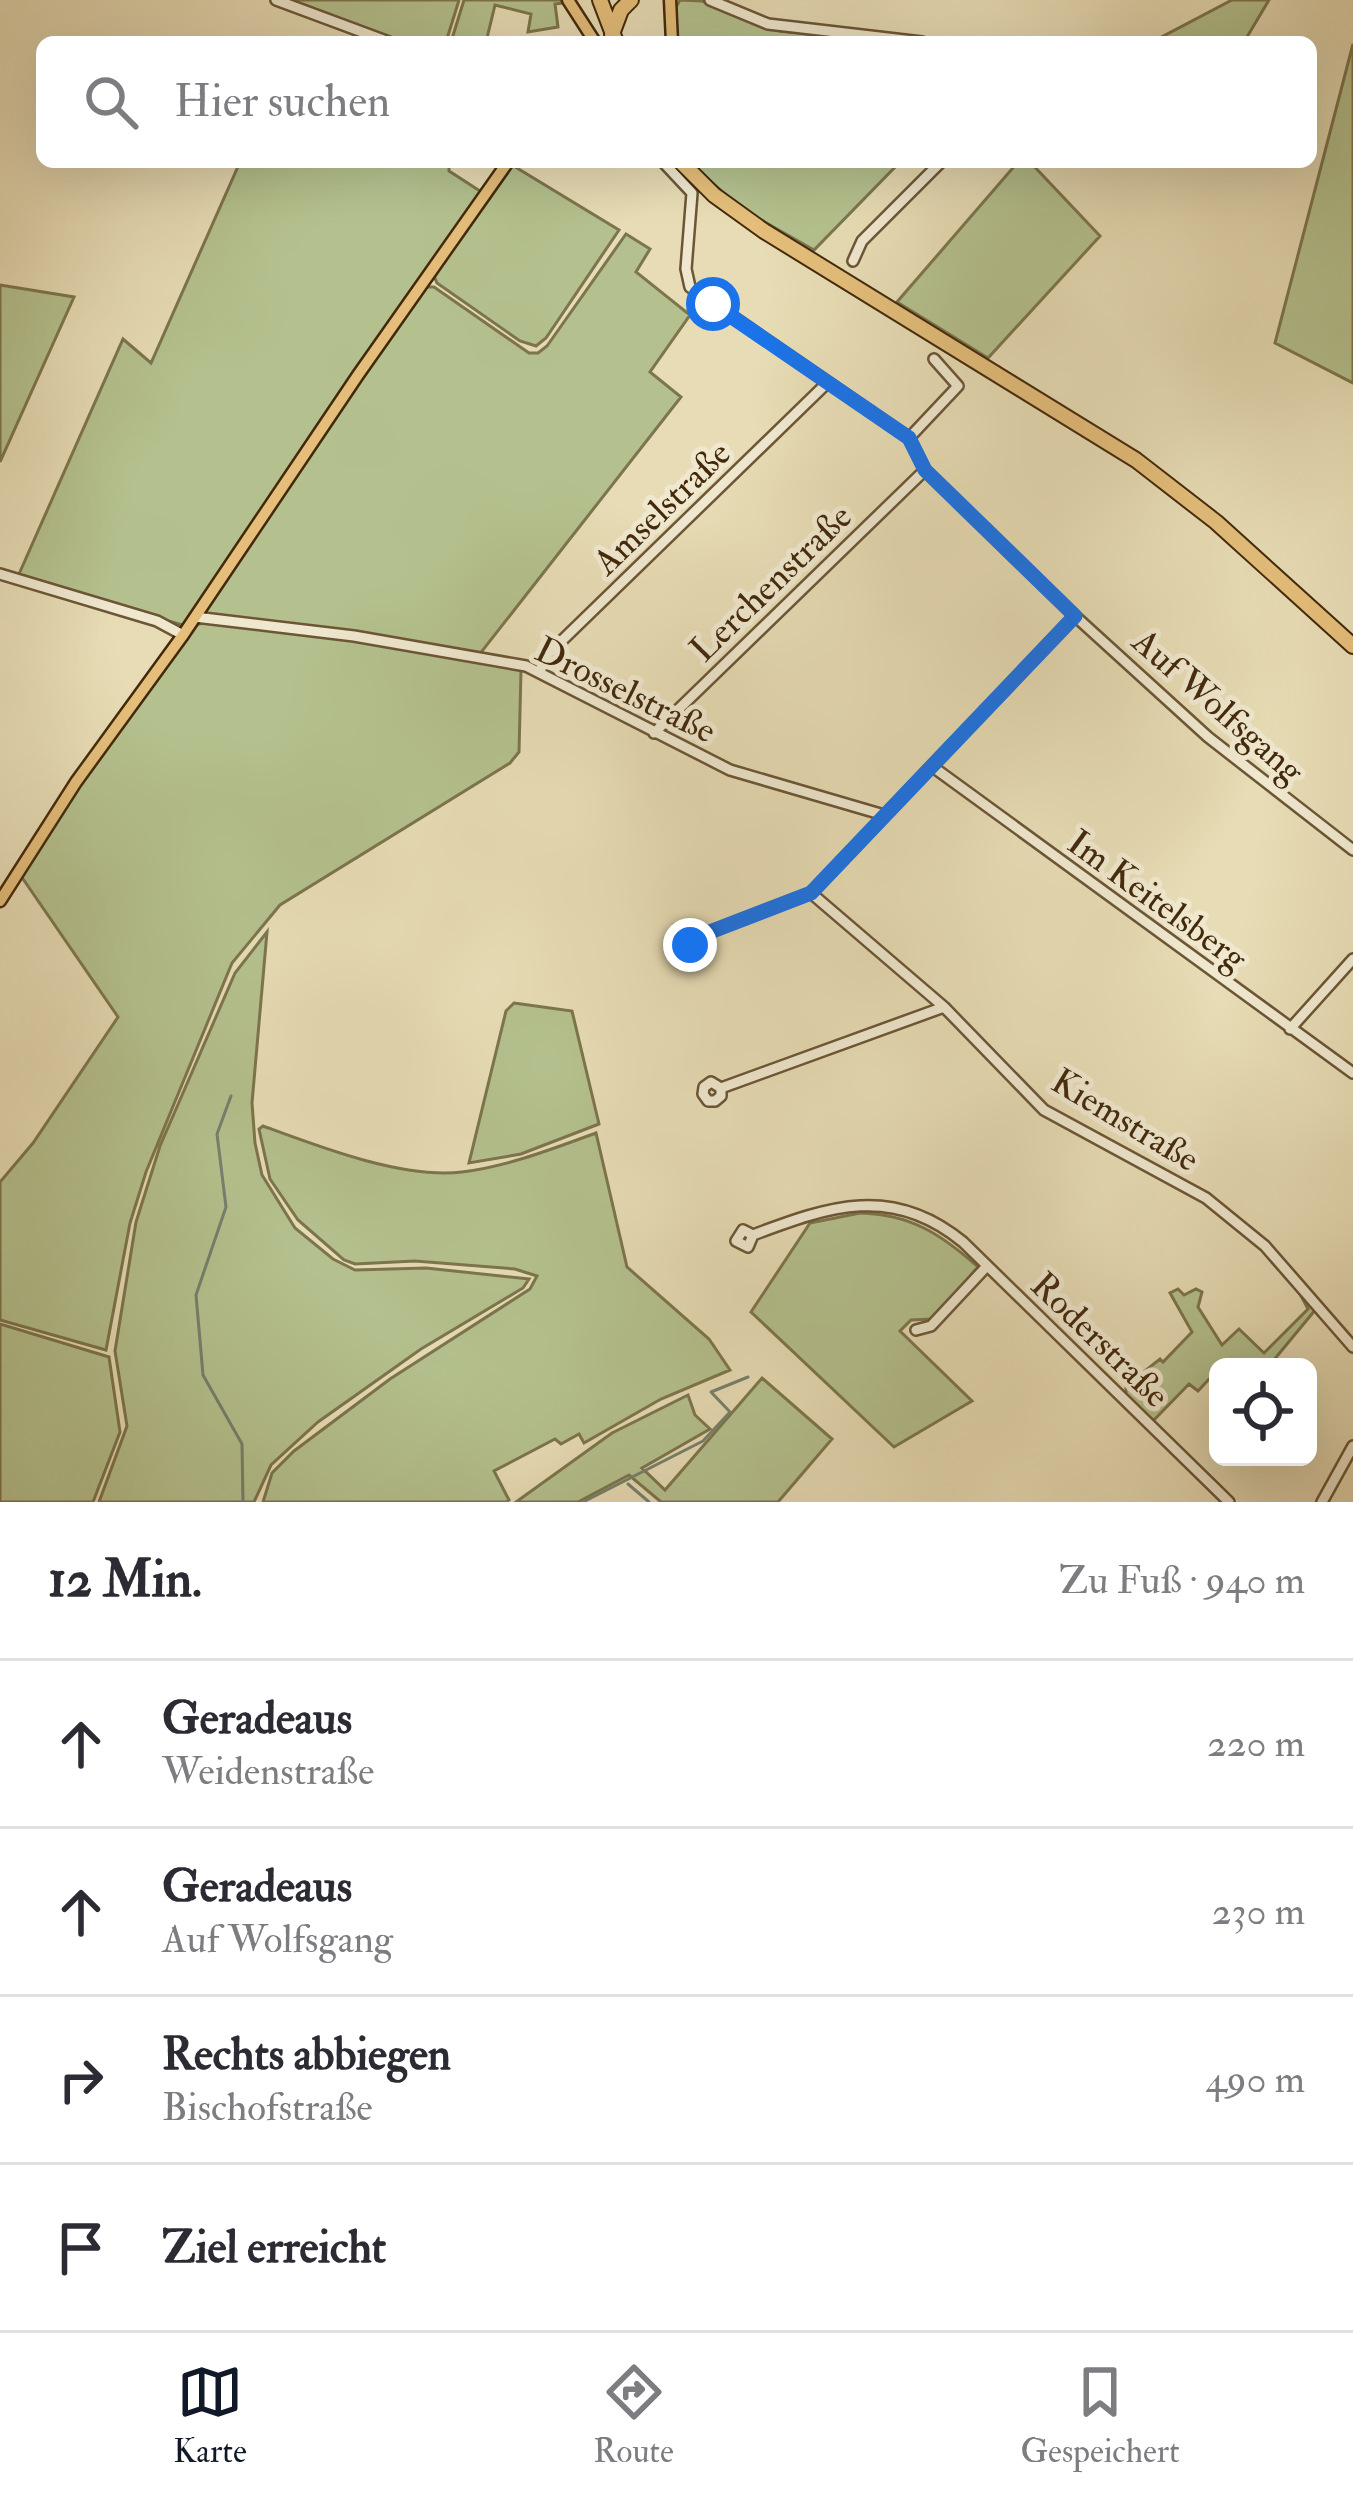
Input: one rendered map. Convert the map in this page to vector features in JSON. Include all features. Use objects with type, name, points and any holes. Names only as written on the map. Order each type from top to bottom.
[{"type":"highway","points":[[600,0],[613,36]]},
{"type":"highway","points":[[614,36],[621,10],[631,0]]},
{"type":"highway","points":[[677,168],[764,231],[1136,460],[1216,522],[1353,646]]},
{"type":"main road","points":[[568,0],[591,36]]},
{"type":"main road","points":[[670,0],[672,36]]},
{"type":"main road","points":[[0,901],[76,782],[183,635],[504,168]]},
{"type":"street","points":[[276,0],[373,36]]},
{"type":"street","points":[[710,0],[768,24],[871,36]]},
{"type":"street","points":[[674,168],[692,193],[686,269],[690,287],[909,438],[958,386],[934,359]]},
{"type":"street","points":[[853,261],[862,241],[935,168]]},
{"type":"street","name":"Amselstraße","points":[[540,673],[544,658],[826,384]]},
{"type":"street","name":"Auf Wolfsgang","points":[[909,438],[925,470],[1075,616],[1208,737],[1353,850]]},
{"type":"street","name":"Lerchenstraße","points":[[654,734],[925,470]]},
{"type":"street","points":[[0,574],[157,621],[183,635]]},
{"type":"street","points":[[689,940],[811,893],[1075,616]]},
{"type":"street","name":"Drosselstraße","points":[[195,617],[354,636],[526,666],[730,770],[884,815]]},
{"type":"street","name":"Im Keitelsberg","points":[[933,766],[1353,1073]]},
{"type":"street","name":"Kiemstraße","points":[[811,893],[944,1007],[1044,1110],[1206,1198],[1251,1235],[1353,1347]]},
{"type":"street","points":[[1290,1029],[1353,959]]},
{"type":"street","points":[[722,1088],[944,1007]]},
{"type":"street","name":"Roderstraße","points":[[753,1235],[839,1207],[892,1207],[935,1222],[987,1266],[1229,1502]]},
{"type":"street","name":"Roderstraße","points":[[916,1330],[931,1326],[987,1266]]},
{"type":"street","points":[[1322,1502],[1353,1446]]},
{"type":"green space","points":[[283,0],[459,0],[448,36],[379,36]]},
{"type":"green space","points":[[464,0],[563,3],[555,4],[558,27],[528,32],[531,14],[495,5],[487,36],[453,36]]},
{"type":"green space","points":[[680,0],[702,1],[780,31],[829,36],[677,36]]},
{"type":"green space","points":[[1232,0],[1269,0],[1248,36],[1164,36]]},
{"type":"green space","points":[[1353,44],[1353,383],[1275,343]]},
{"type":"green space","points":[[237,168],[449,168],[483,193],[183,625],[19,574],[123,339],[151,363]]},
{"type":"green space","points":[[510,168],[619,230],[536,346],[520,341],[437,283],[434,276]]},
{"type":"green space","points":[[696,168],[894,168],[814,250],[742,209]]},
{"type":"green space","points":[[1013,168],[1036,168],[1100,236],[988,358],[897,302]]},
{"type":"green space","points":[[626,234],[650,249],[636,272],[690,315],[650,372],[681,397],[479,655],[208,616],[205,611],[330,422],[426,287],[434,287],[529,353],[538,353]]},
{"type":"green space","points":[[0,285],[74,297],[0,462]]},
{"type":"green space","points":[[193,625],[335,637],[521,670],[519,752],[510,763],[280,905],[232,963],[146,1172],[130,1223],[106,1350],[0,1320],[0,1182],[33,1143],[118,1017],[21,876],[61,811]]},
{"type":"green space","points":[[267,932],[252,1103],[255,1143],[262,1175],[295,1228],[333,1259],[355,1270],[426,1268],[529,1279],[523,1288],[421,1349],[318,1422],[271,1465],[254,1502],[99,1502],[127,1426],[115,1351],[136,1222],[160,1146],[235,973]]},
{"type":"green space","points":[[514,1003],[572,1011],[599,1124],[521,1154],[469,1163],[506,1011]]},
{"type":"green space","points":[[263,1126],[361,1159],[439,1173],[497,1166],[596,1133],[627,1267],[709,1339],[730,1370],[661,1399],[584,1443],[579,1434],[561,1444],[555,1439],[494,1471],[506,1502],[263,1502],[272,1473],[294,1451],[390,1379],[530,1289],[537,1276],[515,1269],[344,1260],[298,1220],[270,1179],[259,1129]]},
{"type":"green space","points":[[860,1213],[894,1217],[924,1228],[978,1267],[933,1319],[911,1320],[900,1331],[972,1401],[894,1447],[751,1312],[810,1223]]},
{"type":"green space","points":[[1297,1288],[1316,1309],[1275,1358],[1209,1358],[1209,1379],[1198,1391],[1189,1384],[1153,1421],[1126,1397],[1126,1376],[1136,1370],[1140,1375],[1160,1359],[1163,1362],[1192,1332],[1170,1293],[1178,1289],[1184,1295],[1196,1289],[1202,1292],[1198,1307],[1222,1345],[1239,1329],[1264,1353],[1308,1309]]},
{"type":"green space","points":[[0,1324],[109,1357],[120,1432],[93,1502],[0,1502]]},
{"type":"green space","points":[[762,1378],[832,1439],[778,1502],[661,1502],[629,1475],[578,1502],[516,1502],[612,1433],[688,1395],[695,1415],[710,1429],[642,1468],[665,1490]]},
{"type":"waterway","points":[[231,1096],[217,1134],[226,1207],[196,1295],[203,1375],[242,1444],[243,1502]]},
{"type":"waterway","points":[[583,1502],[703,1441],[730,1412],[711,1392],[748,1377]]},
{"type":"waterway","points":[[628,1484],[649,1502]]},
{"type":"route","points":[[690,945],[689,940],[811,893],[1075,616],[925,470],[909,438],[713,304]]}]
